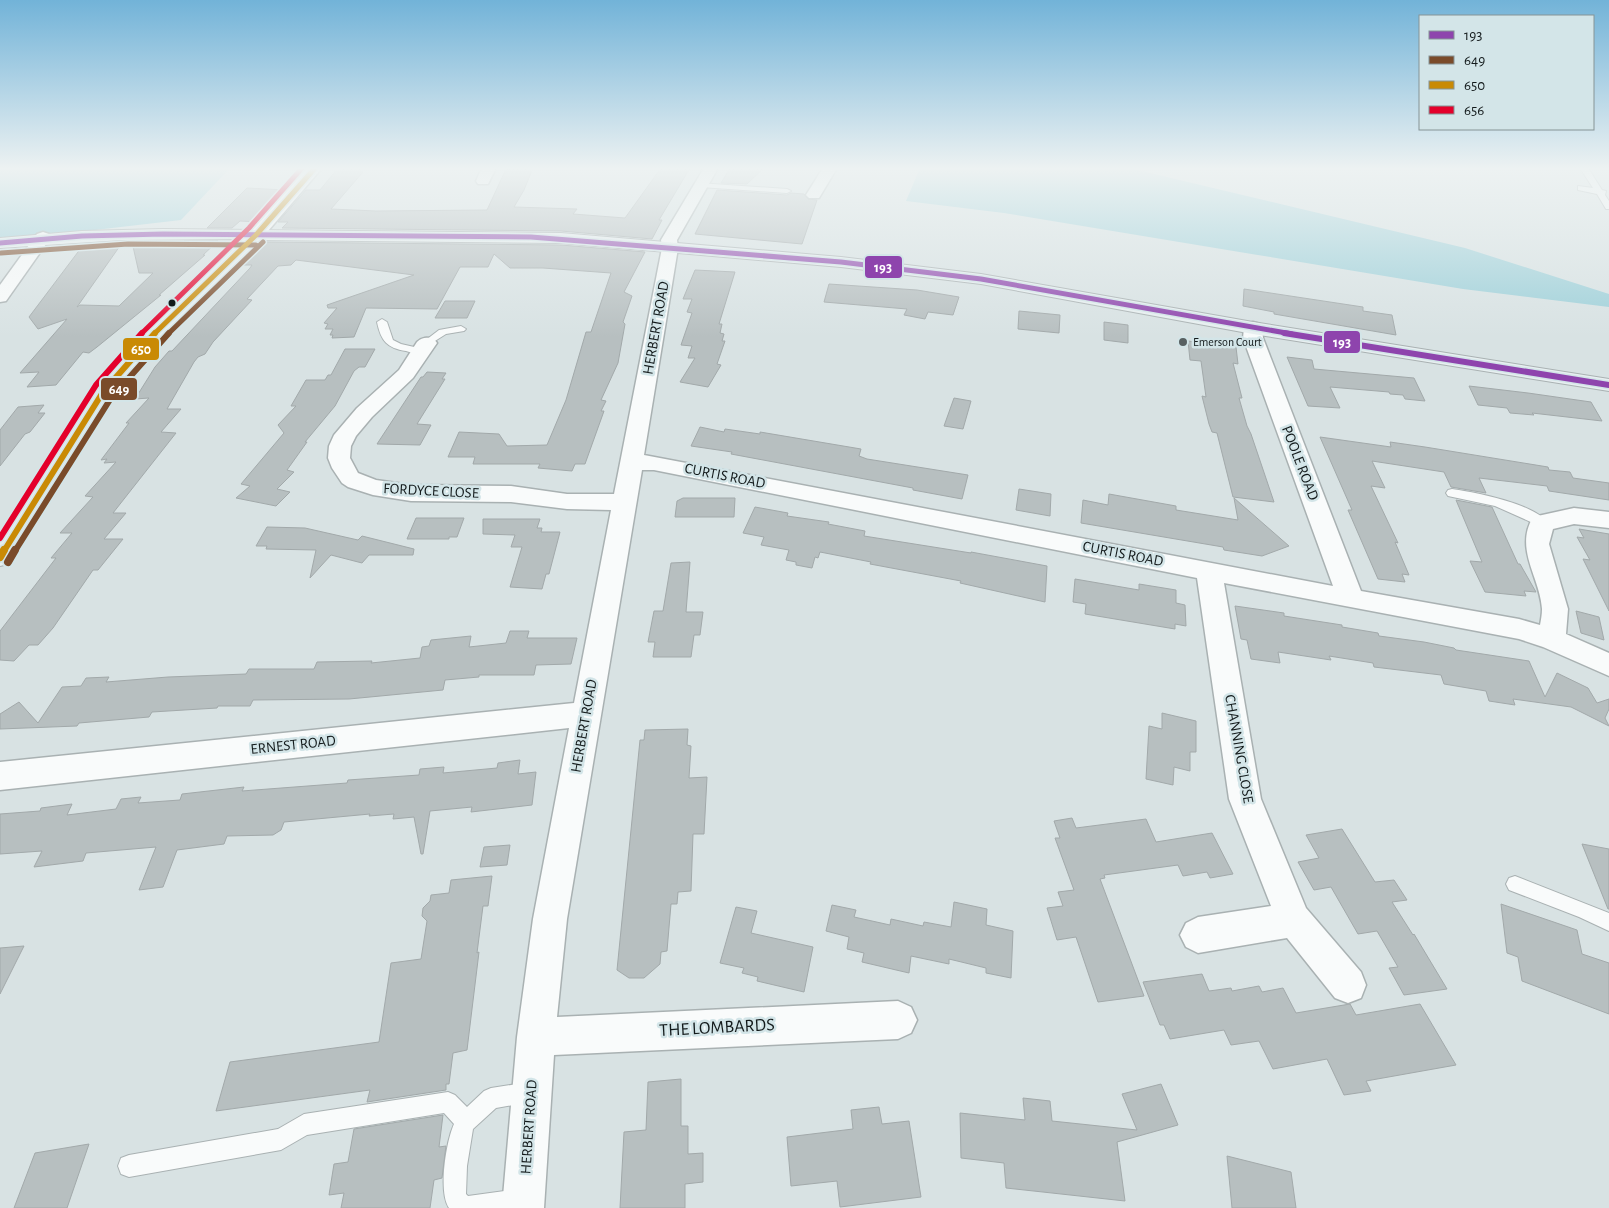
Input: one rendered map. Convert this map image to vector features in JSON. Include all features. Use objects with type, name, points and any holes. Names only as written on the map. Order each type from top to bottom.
[{"type":"street","points":[[0,557],[103,392],[158,330],[265,224]]},
{"type":"street","name":"HERBERT ROAD","points":[[523,1204],[536,1037],[550,919],[670,248],[669,240],[678,224]]},
{"type":"street","points":[[0,242],[43,238],[186,232],[256,235],[516,236],[841,262],[981,279],[1253,328],[1609,385]]},
{"type":"street","points":[[0,297],[43,238]]},
{"type":"street","name":"POOLE ROAD","points":[[1253,328],[1253,338],[1351,599]]},
{"type":"street","name":"FORDYCE CLOSE","points":[[423,347],[406,375],[348,430],[341,444],[339,457],[344,470],[353,481],[370,487],[393,491],[513,494],[575,502],[624,502]]},
{"type":"street","name":"CURTIS ROAD","points":[[632,462],[654,462],[1351,599],[1519,629],[1552,639],[1609,665]]},
{"type":"street","points":[[1552,639],[1555,609],[1537,544],[1542,522],[1574,516],[1609,520]]},
{"type":"street","name":"CHANNING CLOSE","points":[[1209,571],[1245,799],[1294,920],[1348,985]]},
{"type":"street","name":"ERNEST ROAD","points":[[0,776],[586,714]]},
{"type":"street","points":[[1198,934],[1294,920]]},
{"type":"street","name":"THE LOMBARDS","points":[[536,1037],[898,1020]]},
{"type":"lane","points":[[382,322],[385,338],[388,343],[423,347],[440,332],[447,329],[461,328]]},
{"type":"lane","points":[[1452,493],[1493,500],[1517,508],[1542,522]]},
{"type":"lane","points":[[1515,884],[1584,910],[1609,922]]},
{"type":"lane","points":[[523,1204],[464,1208],[455,1198],[456,1166],[462,1130],[466,1122],[491,1098],[531,1092]]},
{"type":"lane","points":[[129,1166],[280,1139],[304,1125],[448,1102],[466,1122]]},
{"type":"shaded area","points":[[0,224],[143,224],[0,241]]},
{"type":"shaded area","points":[[1073,224],[1366,224],[1465,248],[1609,294],[1609,307],[1463,289]]},
{"type":"building","points":[[211,224],[236,224],[232,228],[207,228]]},
{"type":"building","points":[[286,224],[660,224],[652,239],[561,231],[282,228]]},
{"type":"building","points":[[700,224],[809,224],[802,244],[695,234]]},
{"type":"building","points":[[184,241],[218,241],[203,255],[205,255],[159,295],[161,295],[89,353],[83,352],[56,385],[27,387],[39,372],[20,373],[67,319],[38,329],[29,317],[81,248],[122,243],[77,307],[80,305],[119,306],[153,273],[139,273],[132,242],[180,245]]},
{"type":"building","points":[[267,242],[561,245],[645,252],[624,292],[632,296],[623,322],[625,324],[618,363],[601,400],[606,401],[601,411],[604,411],[585,464],[575,464],[572,471],[538,468],[540,464],[473,464],[475,457],[448,457],[459,432],[499,434],[507,446],[547,445],[566,400],[586,332],[591,332],[611,273],[543,268],[510,268],[494,254],[488,267],[460,267],[437,309],[366,308],[354,337],[332,338],[333,335],[330,335],[333,329],[325,329],[328,324],[324,323],[337,308],[328,308],[327,305],[414,275],[296,260],[291,265],[278,266],[247,299],[252,300],[213,342],[205,354],[198,357],[194,362],[167,409],[181,409],[161,432],[176,433],[113,513],[126,513],[104,539],[123,539],[98,570],[93,570],[53,628],[38,645],[29,645],[14,661],[0,660],[0,631],[56,558],[51,558],[72,533],[60,533],[93,497],[85,496],[116,462],[104,463],[107,459],[101,460],[129,423],[126,423],[149,398],[135,399],[155,367],[250,268],[252,265],[243,265]]},
{"type":"building","points":[[695,270],[735,272],[719,324],[722,324],[720,333],[724,334],[722,341],[725,341],[717,364],[721,365],[708,387],[680,382],[695,358],[688,358],[692,346],[681,345],[692,313],[687,312],[692,299],[683,299]]},
{"type":"building","points":[[829,284],[917,290],[959,297],[953,315],[928,312],[925,319],[904,315],[907,309],[824,302]]},
{"type":"building","points":[[1244,289],[1363,307],[1363,311],[1392,315],[1396,335],[1274,314],[1274,312],[1243,306]]},
{"type":"building","points":[[445,301],[475,301],[467,318],[435,318]]},
{"type":"building","points":[[1019,311],[1060,315],[1059,333],[1018,329]]},
{"type":"building","points":[[1104,322],[1128,325],[1128,343],[1104,340]]},
{"type":"building","points":[[1188,341],[1236,347],[1238,364],[1233,363],[1242,398],[1239,398],[1274,502],[1233,497],[1217,433],[1212,432],[1202,396],[1206,397],[1201,361],[1190,360]]},
{"type":"building","points":[[345,349],[375,349],[365,367],[359,367],[354,371],[335,406],[305,442],[307,442],[287,470],[294,472],[277,489],[290,492],[276,506],[236,498],[250,486],[241,484],[284,433],[278,425],[296,406],[291,406],[306,380],[325,380],[328,375],[331,375]]},
{"type":"building","points":[[1287,357],[1312,360],[1314,369],[1414,378],[1425,401],[1405,399],[1403,395],[1390,394],[1389,392],[1330,387],[1340,408],[1308,406]]},
{"type":"building","points":[[427,372],[446,373],[442,379],[445,379],[417,424],[431,425],[420,445],[377,444],[421,377]]},
{"type":"building","points":[[1469,386],[1591,402],[1602,421],[1532,413],[1534,415],[1510,413],[1507,408],[1478,405]]},
{"type":"building","points":[[954,398],[971,401],[963,429],[944,426]]},
{"type":"building","points":[[44,405],[38,413],[45,413],[30,432],[25,434],[0,466],[0,430],[18,407]]},
{"type":"building","points":[[700,427],[724,432],[725,429],[760,434],[760,432],[861,449],[859,456],[867,459],[968,475],[962,499],[731,454],[732,452],[691,446]]},
{"type":"building","points":[[1320,437],[1391,447],[1390,442],[1548,467],[1549,470],[1570,472],[1573,478],[1609,483],[1609,500],[1549,491],[1547,486],[1479,478],[1486,493],[1451,487],[1444,472],[1372,461],[1385,488],[1371,486],[1398,543],[1395,542],[1409,575],[1402,574],[1405,582],[1378,579],[1348,510],[1352,510]]},
{"type":"building","points":[[1019,489],[1051,494],[1050,516],[1016,510]]},
{"type":"building","points":[[1109,494],[1176,506],[1176,510],[1238,520],[1234,498],[1289,546],[1262,556],[1224,550],[1223,547],[1081,523],[1083,500],[1108,505]]},
{"type":"building","points":[[683,498],[735,498],[734,517],[675,517],[677,501]]},
{"type":"building","points":[[1456,500],[1492,507],[1518,564],[1520,564],[1536,592],[1524,591],[1526,596],[1485,592],[1470,561],[1482,562]]},
{"type":"building","points":[[755,507],[788,513],[787,516],[829,522],[828,524],[865,531],[864,536],[971,552],[1047,566],[1045,602],[960,583],[961,581],[870,564],[871,562],[820,552],[818,558],[815,557],[812,568],[796,565],[796,562],[786,560],[789,550],[761,545],[764,537],[743,533]]},
{"type":"building","points":[[416,518],[464,518],[457,537],[449,537],[449,539],[407,539]]},
{"type":"building","points":[[483,519],[540,519],[537,528],[542,528],[541,532],[560,532],[549,574],[546,574],[542,589],[510,587],[522,547],[511,547],[515,535],[483,534]]},
{"type":"building","points":[[267,527],[305,528],[358,540],[362,536],[414,549],[413,555],[369,555],[362,563],[331,555],[310,578],[316,550],[266,549],[267,546],[256,546]]},
{"type":"building","points":[[1579,529],[1609,534],[1609,611],[1583,559],[1590,560],[1577,537],[1584,538]]},
{"type":"building","points":[[690,562],[686,612],[703,612],[700,635],[694,635],[691,657],[653,657],[655,642],[648,642],[654,611],[663,611],[671,563]]},
{"type":"building","points":[[1075,579],[1139,590],[1139,584],[1176,590],[1176,603],[1185,605],[1186,626],[1175,624],[1175,629],[1085,614],[1086,604],[1073,602]]},
{"type":"building","points":[[1235,606],[1284,613],[1284,616],[1342,625],[1342,627],[1378,633],[1379,636],[1529,661],[1545,697],[1557,673],[1588,688],[1597,703],[1609,699],[1609,709],[1605,718],[1609,726],[1571,707],[1513,699],[1515,705],[1489,701],[1486,691],[1444,684],[1441,675],[1374,667],[1373,663],[1329,656],[1331,660],[1278,652],[1280,663],[1251,659],[1247,640],[1241,639]]},
{"type":"building","points":[[1576,611],[1599,617],[1604,640],[1581,633]]},
{"type":"building","points":[[510,631],[529,631],[527,638],[577,638],[571,664],[536,665],[534,675],[479,675],[479,677],[445,680],[443,690],[349,699],[253,700],[250,706],[218,706],[217,708],[152,712],[149,717],[79,723],[77,726],[0,729],[0,714],[19,702],[38,723],[62,687],[81,686],[86,678],[109,677],[106,682],[246,674],[249,669],[314,669],[317,662],[372,661],[371,663],[420,658],[422,647],[429,646],[431,640],[471,636],[469,647],[506,643]]},
{"type":"building","points":[[1162,713],[1196,721],[1196,752],[1190,752],[1190,771],[1174,767],[1173,785],[1146,779],[1149,726],[1162,729]]},
{"type":"building","points":[[688,729],[687,745],[691,746],[689,778],[707,777],[704,834],[693,834],[691,891],[678,892],[677,904],[671,904],[667,951],[661,952],[660,964],[644,978],[629,978],[617,970],[640,740],[644,740],[645,730]]},
{"type":"building","points":[[520,760],[518,774],[536,772],[532,805],[471,812],[472,807],[430,811],[423,854],[421,854],[414,817],[393,819],[394,814],[369,816],[370,814],[284,822],[281,830],[273,835],[227,836],[224,844],[177,850],[163,887],[139,890],[156,847],[86,853],[83,861],[34,867],[42,851],[0,854],[0,814],[40,811],[41,808],[72,804],[67,815],[116,809],[121,799],[141,797],[138,803],[180,800],[182,794],[244,787],[242,791],[347,783],[348,780],[419,775],[420,769],[444,767],[443,773],[497,768],[498,763]]},
{"type":"building","points":[[1072,818],[1076,828],[1146,819],[1156,842],[1212,833],[1233,874],[1210,878],[1207,872],[1183,876],[1178,865],[1104,875],[1105,878],[1100,879],[1144,996],[1098,1002],[1076,937],[1057,940],[1047,908],[1063,906],[1058,892],[1074,890],[1055,838],[1060,838],[1054,821]]},
{"type":"building","points":[[1342,829],[1375,882],[1394,880],[1407,900],[1392,902],[1447,989],[1404,995],[1389,968],[1398,967],[1377,931],[1358,934],[1331,887],[1314,890],[1298,862],[1319,858],[1306,835]]},
{"type":"building","points":[[1582,844],[1609,849],[1609,909],[1608,909]]},
{"type":"building","points":[[510,845],[507,865],[480,867],[484,847]]},
{"type":"building","points":[[492,876],[488,906],[483,906],[467,1050],[453,1053],[449,1084],[446,1084],[446,1090],[367,1102],[370,1090],[216,1111],[230,1062],[379,1042],[391,963],[421,959],[427,921],[422,916],[423,908],[430,901],[431,895],[449,893],[451,880]]},
{"type":"building","points":[[954,902],[987,909],[986,925],[1013,931],[1011,978],[986,973],[986,968],[949,959],[949,964],[911,956],[909,973],[862,962],[864,953],[847,949],[849,937],[826,931],[832,905],[856,910],[854,917],[890,925],[891,919],[923,926],[924,922],[951,927]]},
{"type":"building","points":[[1501,904],[1577,930],[1582,954],[1609,963],[1609,1014],[1522,981],[1518,957],[1507,953]]},
{"type":"building","points":[[736,907],[757,911],[751,933],[813,947],[804,992],[757,981],[758,977],[742,973],[744,968],[720,963]]},
{"type":"building","points":[[24,946],[0,994],[0,948]]},
{"type":"building","points":[[1202,974],[1209,991],[1231,988],[1232,991],[1259,986],[1262,992],[1283,988],[1296,1013],[1350,1004],[1356,1015],[1420,1004],[1456,1065],[1366,1081],[1371,1091],[1344,1095],[1327,1059],[1273,1069],[1259,1041],[1231,1045],[1224,1030],[1170,1039],[1164,1025],[1160,1025],[1143,982]]},
{"type":"building","points":[[681,1079],[681,1126],[688,1126],[688,1154],[703,1153],[703,1182],[685,1184],[685,1208],[620,1208],[624,1132],[646,1130],[648,1082]]},
{"type":"building","points":[[1161,1084],[1178,1125],[1117,1142],[1125,1201],[1006,1188],[1004,1163],[961,1158],[960,1113],[1025,1120],[1023,1098],[1050,1101],[1052,1121],[1137,1130],[1122,1094]]},
{"type":"building","points":[[879,1107],[882,1124],[909,1121],[921,1197],[840,1207],[837,1181],[791,1186],[787,1137],[853,1129],[851,1110]]},
{"type":"building","points":[[443,1115],[439,1147],[446,1146],[442,1178],[434,1180],[430,1208],[341,1208],[344,1193],[329,1195],[334,1164],[348,1162],[354,1129]]},
{"type":"building","points":[[89,1144],[67,1208],[14,1208],[35,1153]]},
{"type":"building","points":[[1227,1156],[1291,1172],[1296,1208],[1232,1208]]},
{"type":"transit line","name":"656","points":[[0,538],[96,385],[151,323],[252,224]]},
{"type":"transit line","name":"650","points":[[0,557],[103,392],[158,330],[265,224]]},
{"type":"transit line","name":"193","points":[[0,243],[82,236],[163,234],[531,237],[841,262],[981,279],[1253,328],[1609,385]]},
{"type":"transit line","name":"649","points":[[8,562],[111,398],[165,337],[263,242]]},
{"type":"transit line","name":"649","points":[[1,253],[128,244],[256,245]]},
{"type":"place","name":"Emerson Court","points":[[1183,342]]}]
